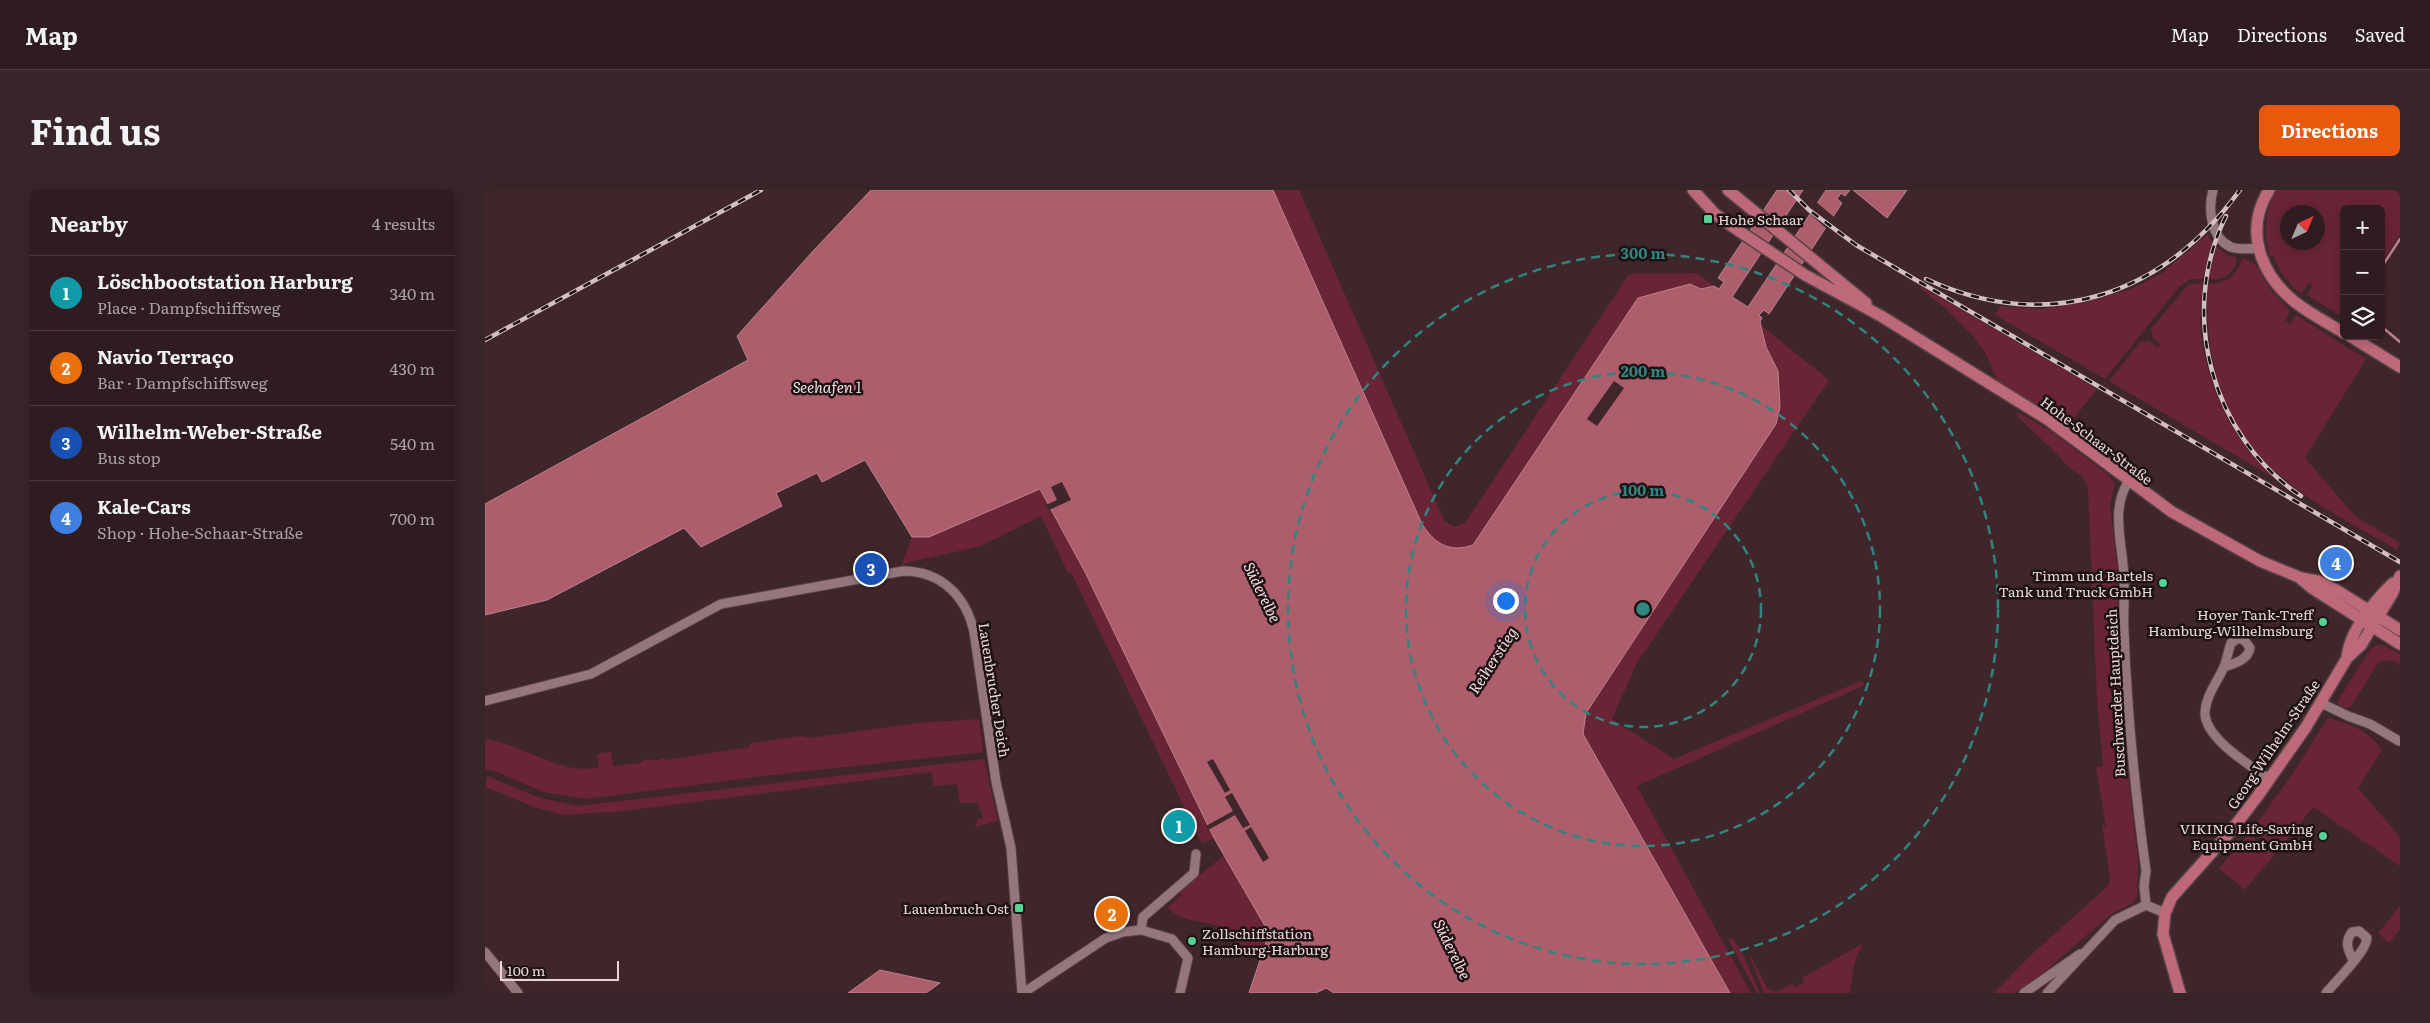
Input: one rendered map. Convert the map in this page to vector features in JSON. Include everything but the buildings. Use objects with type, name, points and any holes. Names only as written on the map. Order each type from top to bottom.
[{"type":"main road","name":"Hohe-Schaar-Straße","points":[[1693,190],[1715,214],[1739,231],[1805,275],[1881,316],[2047,419],[2128,482],[2205,532],[2255,559],[2301,578],[2317,581],[2375,613],[2400,630]]},
{"type":"main road","name":"Hohe-Schaar-Straße","points":[[1728,190],[1881,316]]},
{"type":"main road","points":[[2269,190],[2260,207],[2256,224],[2259,248],[2269,272],[2285,292],[2302,307],[2340,331]]},
{"type":"main road","points":[[2356,340],[2400,367]]},
{"type":"main road","name":"Georg-Wilhelm-Straße","points":[[2165,913],[2177,890],[2230,832],[2269,780],[2321,703],[2347,658],[2358,650],[2368,623],[2400,577]]},
{"type":"main road","name":"Hohe-Schaar-Straße","points":[[2301,578],[2312,588],[2400,644]]},
{"type":"main road","points":[[2165,913],[2163,924],[2165,942],[2180,993]]},
{"type":"street","points":[[2213,190],[2210,213],[2213,224],[2221,239],[2228,245],[2236,248],[2259,248]]},
{"type":"street","name":"Buschwerder Hauptdeich","points":[[2128,482],[2120,496],[2118,515],[2124,579],[2123,630],[2132,762],[2146,871],[2144,886],[2146,905]]},
{"type":"street","name":"Lauenbrucher Deich","points":[[485,701],[591,674],[721,604],[903,571],[921,572],[943,582],[960,598],[971,621],[995,782],[1007,830],[1014,870],[1022,993]]},
{"type":"street","points":[[2224,668],[2208,699],[2205,710],[2207,724],[2215,737],[2269,780]]},
{"type":"street","points":[[2321,703],[2370,724],[2399,741]]},
{"type":"street","points":[[1141,930],[1143,917],[1194,874],[1196,854]]},
{"type":"street","points":[[2047,993],[2115,920],[2146,905],[2165,913]]},
{"type":"street","points":[[1022,993],[1106,938],[1123,932],[1141,930],[1172,939],[1188,958],[1179,993]]},
{"type":"street","points":[[485,952],[518,993]]},
{"type":"street","points":[[2024,993],[2075,955],[2083,953]]},
{"type":"street","points":[[2326,993],[2353,960]]},
{"type":"shaded area","points":[[1273,190],[1299,190],[1444,520],[1454,527],[1465,523],[1629,274],[1697,273],[1714,286],[1638,298],[1473,545],[1457,548],[1450,547],[1438,542],[1422,524]]},
{"type":"shaded area","points":[[2276,190],[2400,190],[2400,234],[2385,258],[2385,205],[2340,205],[2340,316],[2307,295],[2313,286],[2309,283],[2301,294],[2284,277],[2273,255],[2270,257],[2266,231],[2269,206]]},
{"type":"shaded area","points":[[2208,234],[2212,242],[2203,279],[2190,279],[2179,287],[2105,379],[1995,315],[2000,306],[2042,309],[2088,301],[2134,288],[2162,273]]},
{"type":"shaded area","points":[[2215,246],[2228,255],[2235,257],[2237,261],[2233,270],[2226,276],[2208,279]]},
{"type":"shaded area","points":[[2243,258],[2255,264],[2271,290],[2290,311],[2285,320],[2290,324],[2296,315],[2366,359],[2305,458],[2356,517],[2400,543],[2397,550],[2330,511],[2283,479],[2251,447],[2237,427],[2226,405],[2212,358],[2207,309],[2207,284],[2226,281],[2237,270]]},
{"type":"shaded area","points":[[2203,283],[2201,334],[2211,379],[2226,416],[2236,433],[2247,449],[2274,478],[2109,381],[2140,342],[2149,341],[2158,348],[2161,345],[2152,337],[2151,329],[2185,288],[2191,284]]},
{"type":"shaded area","points":[[1921,286],[2097,389],[2067,427],[1998,382],[1986,354],[1974,337],[1946,309],[1920,288]]},
{"type":"shaded area","points":[[1762,326],[1829,380],[1637,663],[1612,719],[1674,759],[1861,681],[1865,685],[1637,786],[1751,993],[1730,993],[1583,734],[1586,713],[1776,424],[1778,371],[1766,347]]},
{"type":"shaded area","points":[[2019,413],[2051,431],[2107,474],[2115,483],[2110,505],[2117,566],[2123,732],[2138,861],[2137,897],[2133,903],[2111,914],[2044,972],[2015,993],[1994,993],[2031,955],[2108,886],[2110,878],[2102,824],[2106,827],[2096,767],[2103,766],[2097,700],[2088,488],[2081,476],[2068,466],[2016,415]]},
{"type":"shaded area","points":[[1040,489],[1085,572],[1214,838],[1204,843],[1201,842],[1072,574],[1068,573],[1041,516],[981,546],[906,563],[901,567],[912,537],[929,537]]},
{"type":"shaded area","points":[[2377,645],[2383,645],[2400,654],[2400,665],[2391,660],[2379,662],[2350,708],[2342,707],[2337,702],[2370,650]]},
{"type":"shaded area","points":[[2328,718],[2365,733],[2382,750],[2358,788],[2400,837],[2400,866],[2313,807],[2279,850],[2252,830],[2291,776]]},
{"type":"shaded area","points":[[979,719],[983,752],[772,775],[586,799],[543,792],[498,772],[485,769],[485,739],[500,742],[555,763],[583,769],[599,768],[597,754],[611,752],[613,766],[641,763],[645,759],[656,760],[664,758],[666,760],[749,747],[750,743],[803,736],[809,738],[919,723]]},
{"type":"shaded area","points":[[984,759],[998,821],[975,827],[978,819],[983,818],[978,803],[960,803],[957,784],[934,786],[931,772],[607,813],[564,815],[537,808],[485,787],[487,776],[540,798],[578,806]]},
{"type":"shaded area","points":[[2249,834],[2275,854],[2245,890],[2219,868]]},
{"type":"shaded area","points":[[1224,855],[1269,933],[1261,959],[1248,952],[1231,934],[1221,927],[1186,919],[1168,907],[1182,895],[1180,892]]},
{"type":"shaded area","points":[[2400,906],[2400,929],[2389,943],[2378,933]]},
{"type":"shaded area","points":[[1732,938],[1742,952],[1760,993],[1757,993],[1728,939]]},
{"type":"shaded area","points":[[1862,944],[1854,964],[1850,993],[1764,993],[1747,950],[1768,989],[1777,992],[1793,983],[1795,987],[1804,983],[1802,978]]},
{"type":"water","points":[[871,190],[1273,190],[1422,524],[1438,542],[1457,548],[1473,545],[1638,298],[1690,284],[1701,289],[1714,286],[1719,289],[1724,282],[1718,278],[1777,190],[1803,190],[1732,297],[1748,307],[1826,190],[1850,190],[1845,196],[1841,193],[1837,199],[1842,203],[1769,314],[1764,310],[1759,315],[1762,318],[1760,322],[1766,347],[1778,371],[1780,407],[1776,424],[1586,713],[1583,734],[1730,993],[1334,993],[1326,988],[1316,993],[1249,993],[1269,933],[1214,838],[1085,572],[1040,489],[929,537],[912,537],[865,460],[822,482],[817,473],[776,493],[782,506],[701,547],[684,528],[547,600],[485,615],[485,504],[748,360],[737,336]]},
{"type":"water","points":[[1853,190],[1907,190],[1887,218]]},
{"type":"water","points":[[880,970],[940,983],[926,993],[848,993]]},
{"type":"pier","points":[[1815,201],[1835,218],[1827,229],[1808,212]]},
{"type":"pier","points":[[1614,381],[1624,388],[1597,426],[1587,419]]},
{"type":"pier","points":[[1062,482],[1071,500],[1049,510],[1046,505],[1057,500],[1051,487]]},
{"type":"pier","points":[[1213,759],[1230,790],[1225,793],[1207,762]]},
{"type":"pier","points":[[1232,793],[1250,825],[1243,828],[1235,815],[1208,830],[1206,826],[1233,811],[1225,797]]},
{"type":"pier","points":[[1251,827],[1269,858],[1263,862],[1245,831]]},
{"type":"waterway","points":[[2385,262],[2400,239]]},
{"type":"waterway","points":[[2385,329],[2400,342]]},
{"type":"railway","points":[[485,340],[761,190]]},
{"type":"railway","points":[[1789,190],[1809,210],[1856,245],[2400,562]]},
{"type":"railway","points":[[1926,279],[1971,296],[2016,304],[2059,303],[2100,295],[2139,280],[2176,256],[2209,227],[2240,190]]},
{"type":"railway","points":[[2226,216],[2212,253],[2205,292],[2205,331],[2212,370],[2225,407],[2245,441],[2270,471],[2301,496]]},
{"type":"place","name":"Hohe Schaar","points":[[1708,219]]},
{"type":"place","name":"Kale-Cars","points":[[2336,563]]},
{"type":"place","name":"Wilhelm-Weber-Straße","points":[[871,569]]},
{"type":"place","name":"Timm und Bartels Tank und Truck GmbH","points":[[2163,583]]},
{"type":"place","name":"Hoyer Tank-Treff Hamburg-Wilhelmsburg","points":[[2323,622]]},
{"type":"place","name":"Löschbootstation Harburg","points":[[1179,826]]},
{"type":"place","name":"VIKING Life-Saving Equipment GmbH","points":[[2323,836]]},
{"type":"place","name":"Lauenbruch Ost","points":[[1019,908]]},
{"type":"place","name":"Navio Terraço","points":[[1112,914]]},
{"type":"place","name":"Zollschiffstation Hamburg-Harburg","points":[[1192,941]]},
{"type":"water label","name":"Seehafen 1","points":[[827,386]]},
{"type":"water label","name":"Süderelbe","points":[[1263,592]]},
{"type":"water label","name":"Reiherstieg","points":[[1492,660]]},
{"type":"water label","name":"Süderelbe","points":[[1453,949]]}]
